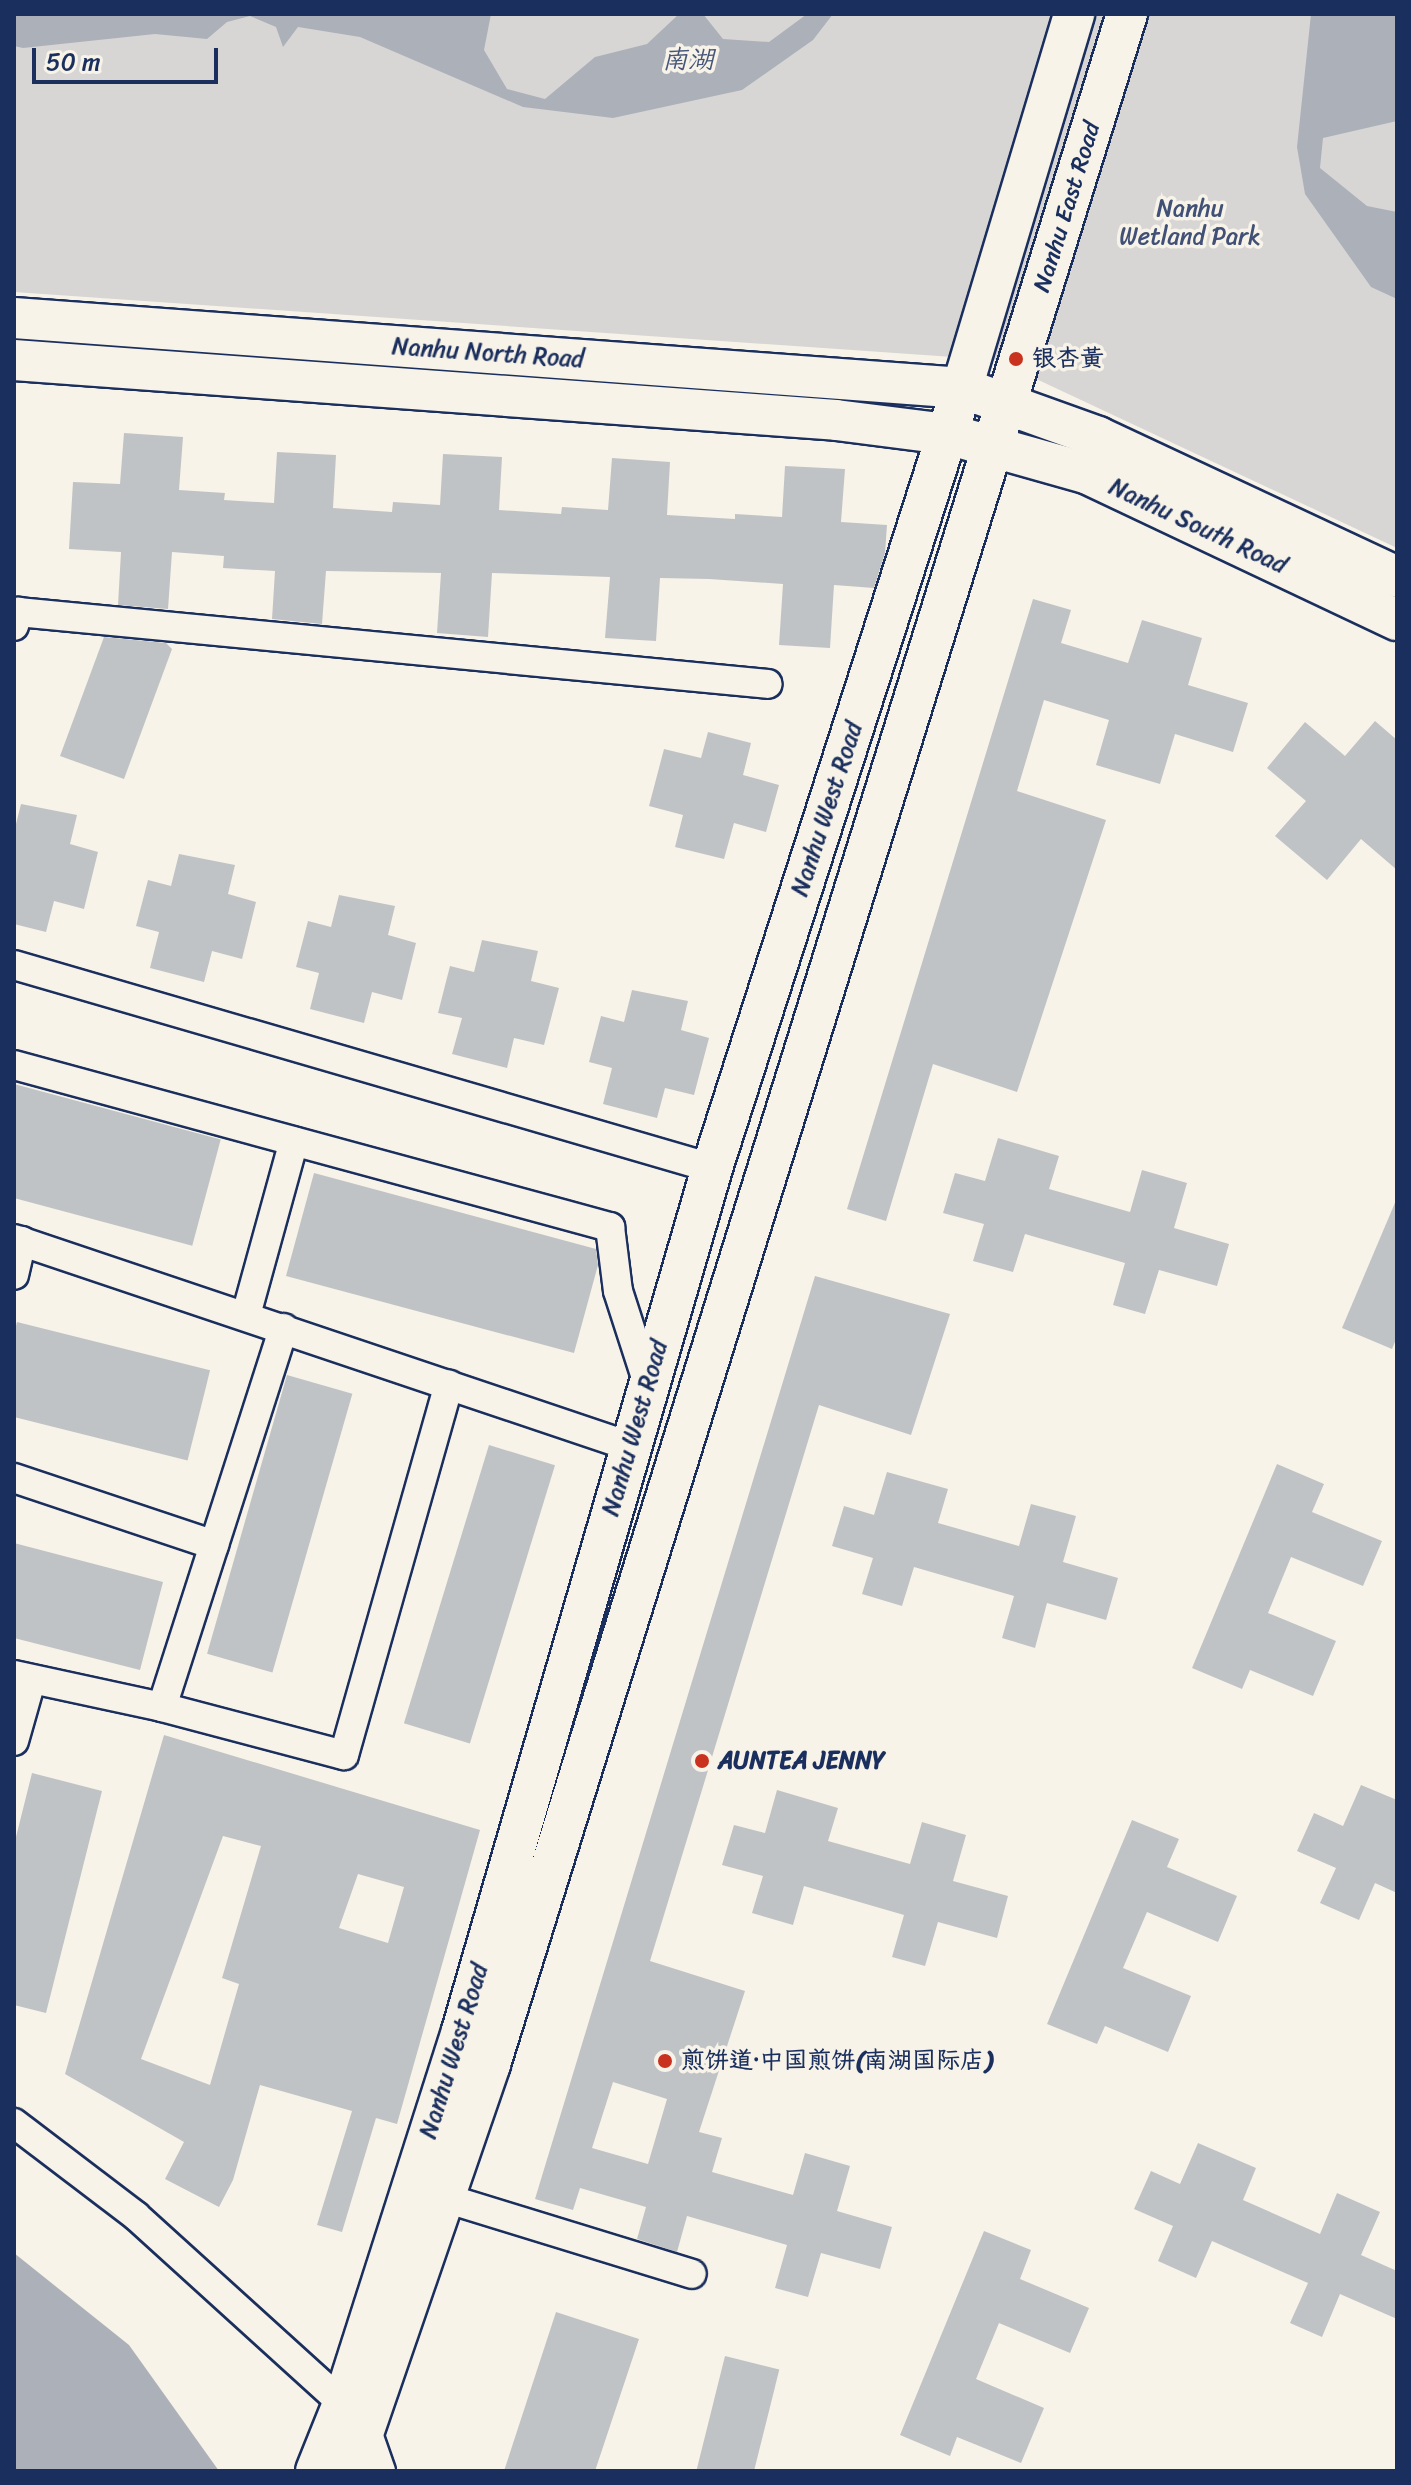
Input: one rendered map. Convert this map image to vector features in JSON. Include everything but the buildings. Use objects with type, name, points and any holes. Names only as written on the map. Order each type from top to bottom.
[{"type":"main road","name":"Nanhu East Road","points":[[962,388],[1074,14]]},
{"type":"main road","name":"Nanhu East Road","points":[[1007,401],[1127,14]]},
{"type":"main road","name":"Nanhu North Road","points":[[14,318],[962,388],[1007,401]]},
{"type":"main road","name":"Nanhu North Road","points":[[14,360],[836,420],[947,434],[993,446]]},
{"type":"main road","name":"Nanhu West Road","points":[[350,2471],[354,2416],[629,1446],[712,1168],[962,388]]},
{"type":"main road","name":"Nanhu West Road","points":[[316,2471],[354,2416],[445,2198],[1007,401]]},
{"type":"main road","name":"Nanhu South Road","points":[[1007,401],[1098,437],[1397,577]]},
{"type":"main road","name":"Nanhu South Road","points":[[993,446],[1086,473],[1397,620]]},
{"type":"street","points":[[14,626],[18,612],[768,684]]},
{"type":"street","points":[[14,965],[712,1168]]},
{"type":"street","points":[[14,1065],[610,1227],[618,1291],[648,1384]]},
{"type":"street","points":[[246,1315],[294,1141]]},
{"type":"street","points":[[14,1275],[18,1240],[629,1446]]},
{"type":"street","points":[[162,1707],[284,1328]]},
{"type":"street","points":[[14,1741],[22,1678],[162,1707],[344,1755],[449,1385]]},
{"type":"street","points":[[14,1478],[214,1545]]},
{"type":"street","points":[[14,2123],[136,2216],[354,2416],[381,2471]]},
{"type":"street","points":[[445,2198],[692,2274]]},
{"type":"green space","name":"Nanhu Wetland Park","points":[[14,14],[1397,14],[1397,548],[996,360],[14,292]]},
{"type":"water","name":"南湖","points":[[14,14],[491,14],[484,50],[507,89],[545,99],[595,57],[647,44],[679,14],[703,14],[723,39],[769,42],[807,14],[833,14],[813,40],[742,90],[613,118],[523,107],[360,37],[298,27],[283,47],[276,27],[250,16],[227,22],[207,39],[155,34],[23,48],[14,46]]},
{"type":"water","points":[[1311,14],[1397,14],[1397,121],[1323,138],[1320,168],[1367,206],[1397,212],[1397,299],[1371,287],[1305,194],[1297,147]]},
{"type":"water","points":[[14,2253],[129,2345],[219,2471],[14,2471]]},
{"type":"place","name":"银杏黄","points":[[1016,359]]},
{"type":"place","name":"AUNTEA JENNY","points":[[702,1761]]},
{"type":"place","name":"煎饼道·中国煎饼(南湖国际店)","points":[[665,2061]]}]
